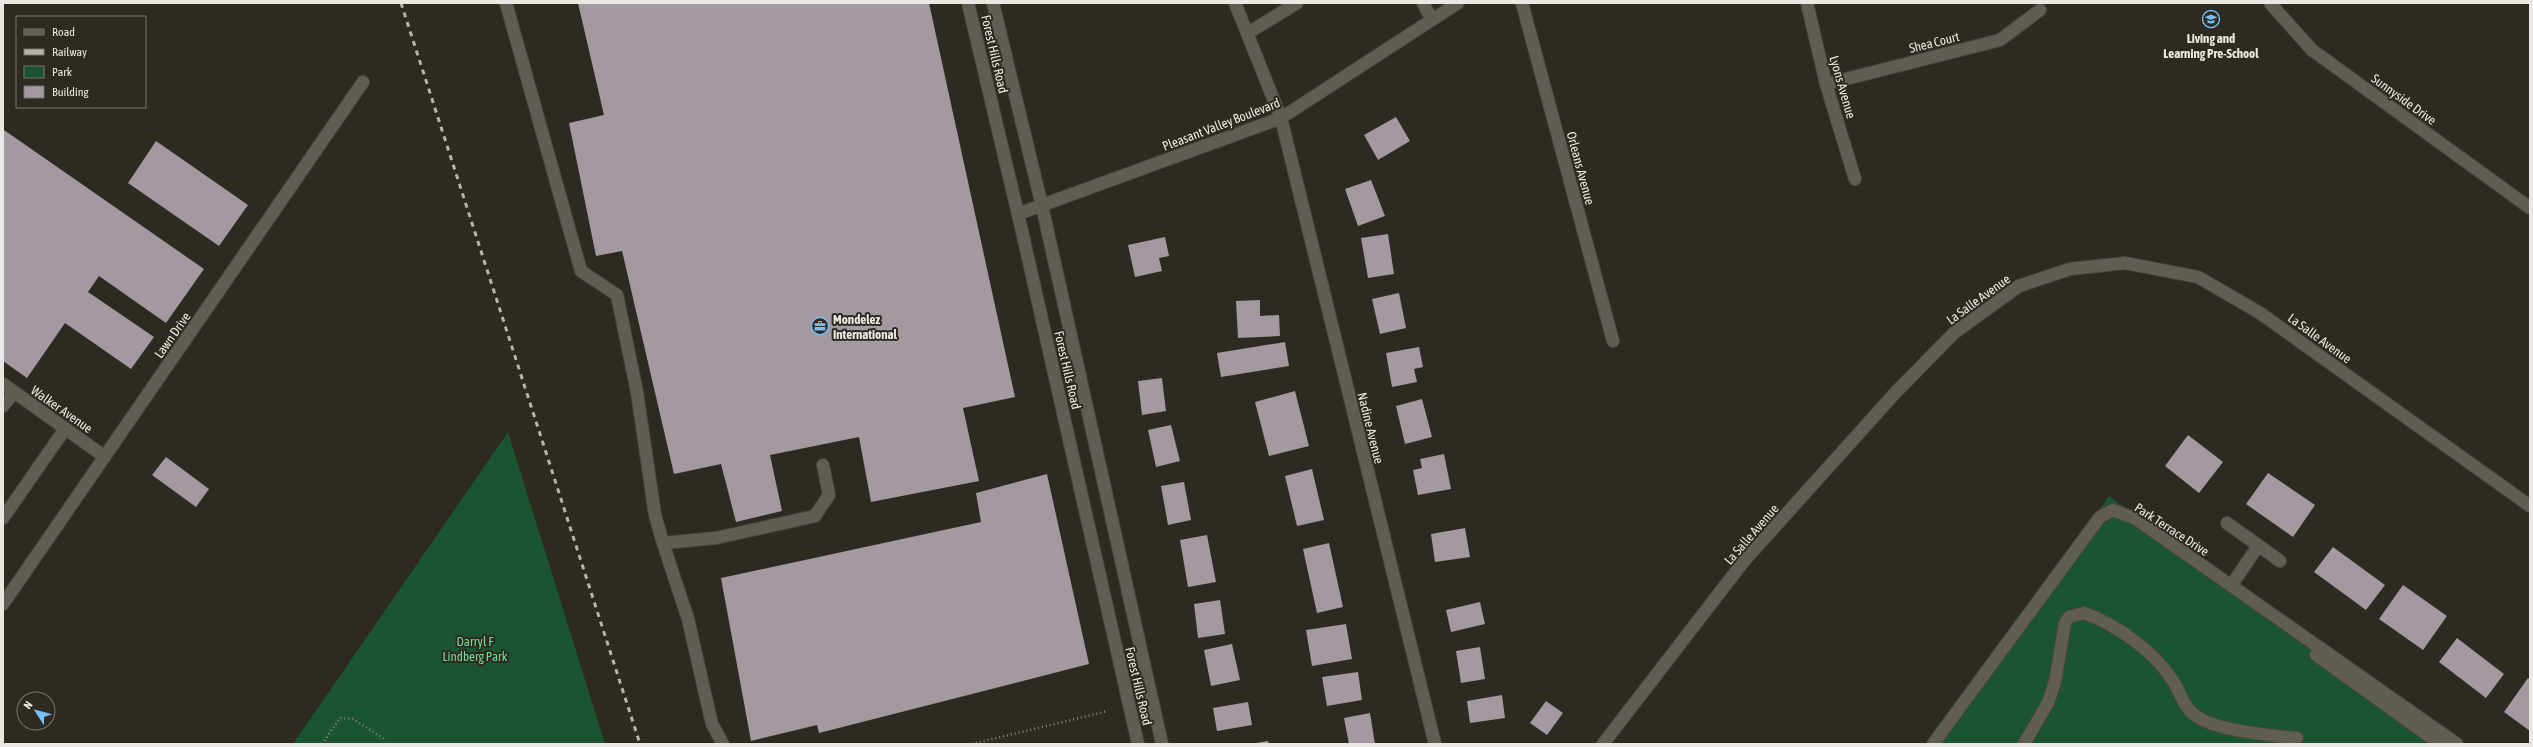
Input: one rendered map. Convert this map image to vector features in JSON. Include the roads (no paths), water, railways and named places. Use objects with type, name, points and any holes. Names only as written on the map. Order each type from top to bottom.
[{"type":"street","points":[[506,3],[581,271],[617,295],[636,392],[655,515],[688,619],[712,724],[723,744]]},
{"type":"street","name":"Forest Hills Road","points":[[968,3],[1018,214],[1138,744]]},
{"type":"street","name":"Forest Hills Road","points":[[993,3],[1042,206],[1162,744]]},
{"type":"street","name":"Nadine Avenue","points":[[1236,3],[1281,118],[1434,744]]},
{"type":"street","points":[[1248,33],[1297,3]]},
{"type":"street","points":[[1424,3],[1432,20]]},
{"type":"street","name":"Pleasant Valley Boulevard","points":[[1018,214],[1281,118],[1458,3]]},
{"type":"street","name":"Orleans Avenue","points":[[1522,3],[1613,341]]},
{"type":"street","name":"Lyons Avenue","points":[[1807,3],[1826,84],[1855,178]]},
{"type":"street","name":"Sunnyside Drive","points":[[2270,3],[2312,50],[2530,208]]},
{"type":"street","name":"Shea Court","points":[[1826,84],[2000,40],[2040,10]]},
{"type":"street","name":"Lawn Drive","points":[[3,604],[8,586],[105,457],[362,82]]},
{"type":"street","name":"La Salle Avenue","points":[[1603,744],[1744,561],[1896,392],[1954,333],[2019,286],[2070,269],[2126,263],[2198,277],[2260,313],[2530,506]]},
{"type":"street","name":"Walker Avenue","points":[[3,384],[105,457]]},
{"type":"street","points":[[3,406],[14,392]]},
{"type":"street","points":[[3,518],[66,429]]},
{"type":"street","points":[[663,543],[716,538],[815,516],[828,495],[823,465]]},
{"type":"street","name":"Park Terrace Drive","points":[[1933,744],[2100,517],[2113,510],[2136,519],[2457,744]]},
{"type":"street","points":[[1941,744],[2101,520],[2112,515],[2124,518],[2440,744]]},
{"type":"street","points":[[2228,523],[2280,561]]},
{"type":"street","points":[[2231,586],[2258,546]]},
{"type":"street","points":[[2024,744],[2048,703],[2055,682],[2065,623],[2070,617],[2084,613],[2109,625],[2159,663],[2173,682],[2183,703],[2196,717],[2215,724],[2268,736],[2297,738]]},
{"type":"railway","points":[[401,3],[640,744]]},
{"type":"place","name":"Living and Learning Pre-School","points":[[2211,19]]},
{"type":"place","name":"Mondelez International","points":[[820,326]]},
{"type":"park label","name":"Darryl F Lindberg Park","points":[[475,648]]}]
